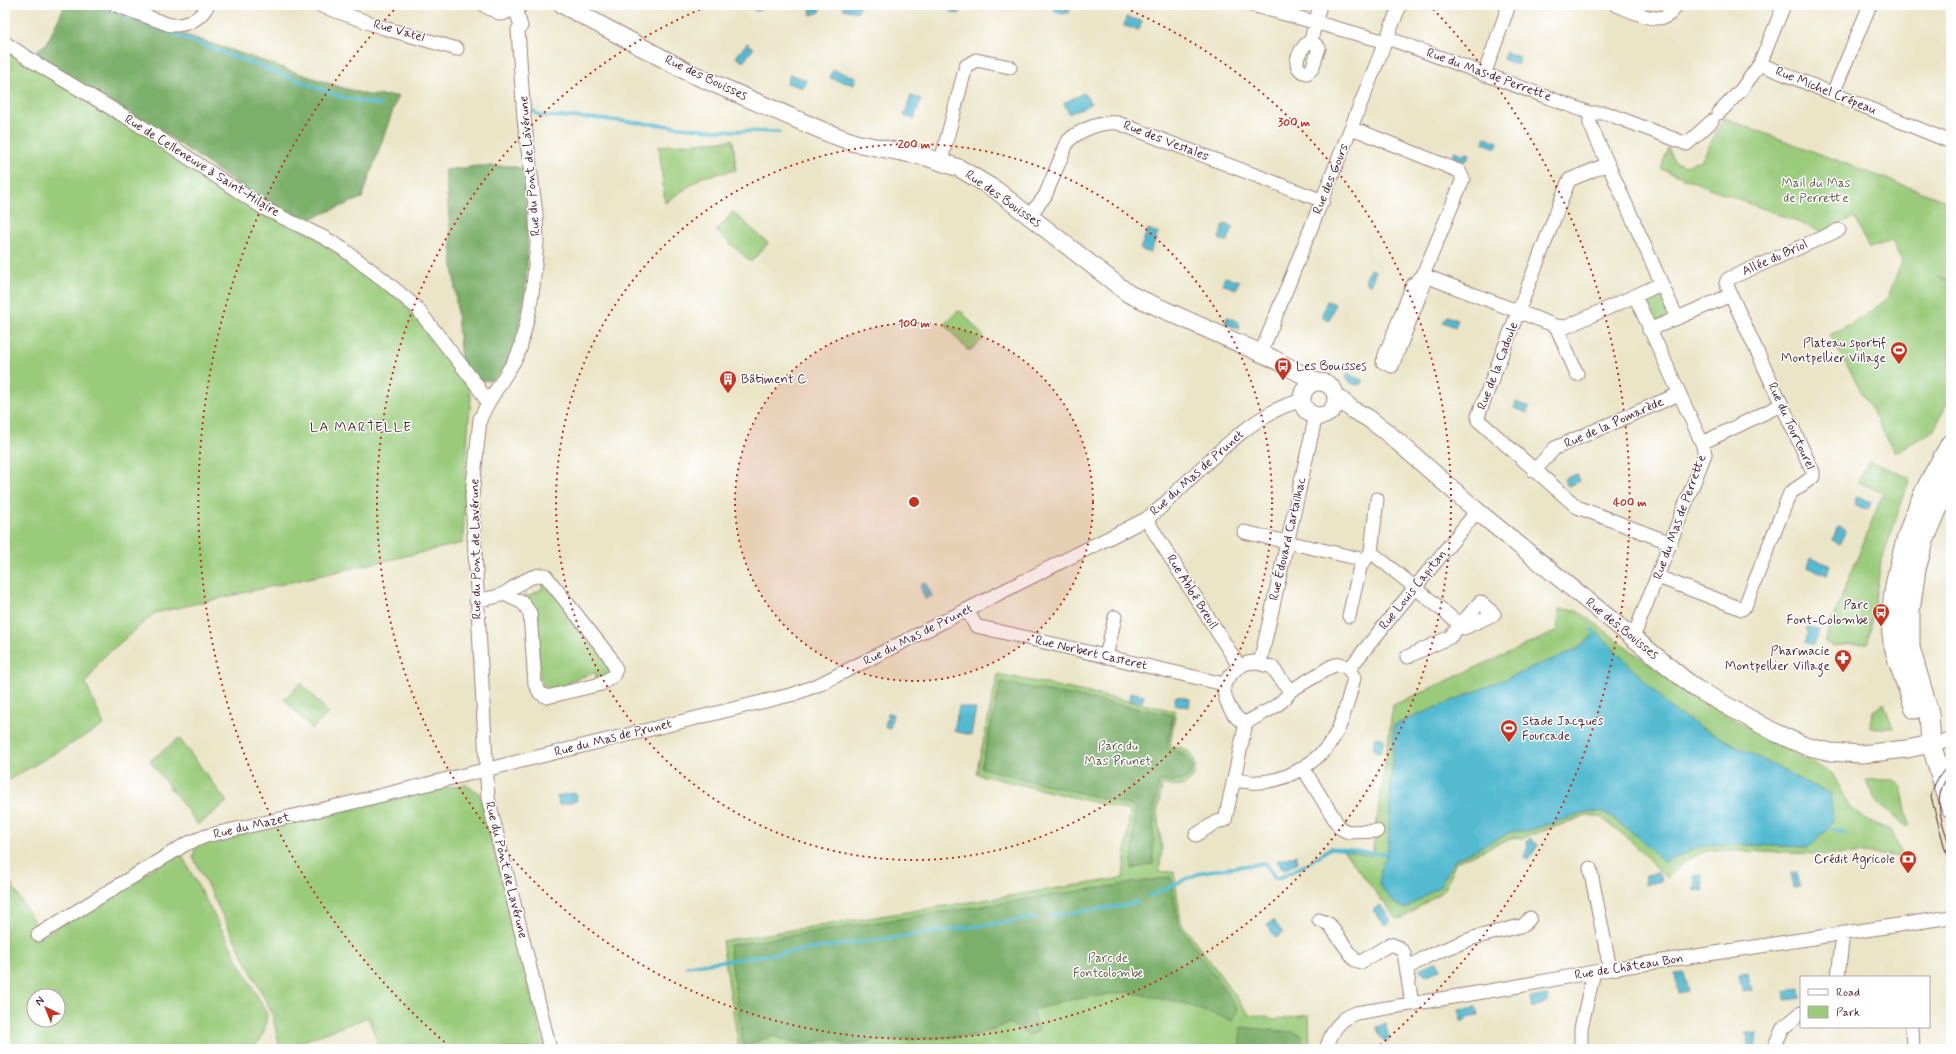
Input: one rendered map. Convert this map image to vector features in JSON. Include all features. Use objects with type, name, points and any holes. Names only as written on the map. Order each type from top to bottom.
[{"type":"main road","points":[[1931,744],[1921,728],[1893,641],[1893,608],[1899,569],[1908,535],[1921,500],[1951,443]]},
{"type":"main road","points":[[1951,476],[1924,540],[1916,569],[1910,611],[1910,648],[1929,713],[1931,744],[1951,808]]},
{"type":"street","points":[[115,5],[132,8],[170,25],[178,26],[196,19],[208,5]]},
{"type":"street","name":"Rue Vatel","points":[[319,5],[384,28],[457,49]]},
{"type":"street","points":[[494,8],[519,5]]},
{"type":"street","name":"Rue du Pont de Lavérune","points":[[519,5],[517,14],[521,26],[518,30],[524,118],[536,214],[534,279],[529,312],[520,349],[488,402],[480,419],[472,496],[476,600],[488,798],[550,1049]]},
{"type":"street","name":"Rue des Bouisses","points":[[562,5],[692,74],[828,133],[855,143],[941,161],[959,168],[983,182],[1029,216],[1128,294],[1261,353],[1295,371],[1307,392]]},
{"type":"street","name":"Rue du Mas de Perrette","points":[[1252,5],[1379,40],[1393,40],[1590,112],[1606,112],[1687,144],[1715,117]]},
{"type":"street","points":[[1311,40],[1320,5]]},
{"type":"street","name":"Rue des Gours","points":[[1261,353],[1400,5]]},
{"type":"street","points":[[1484,74],[1509,5]]},
{"type":"street","points":[[1616,5],[1656,19],[1670,15],[1676,5]]},
{"type":"street","points":[[1760,64],[1784,5]]},
{"type":"street","points":[[1833,93],[1870,5]]},
{"type":"street","points":[[494,8],[514,28],[518,30]]},
{"type":"street","name":"Rue de Celleneuve à Saint-Hilaire","points":[[5,42],[37,64],[141,126],[265,209],[343,249],[384,280],[416,308],[476,384],[488,402]]},
{"type":"street","points":[[941,161],[966,66],[976,60],[1010,67]]},
{"type":"street","name":"Rue Michel Crépeau","points":[[1715,117],[1741,90],[1760,64],[1951,142]]},
{"type":"street","points":[[1590,112],[1590,124],[1677,318]]},
{"type":"street","name":"Rue des Vestales","points":[[1029,216],[1045,196],[1068,141],[1073,136],[1109,122],[1118,123],[1323,201]]},
{"type":"street","points":[[1352,128],[1460,171],[1463,179],[1423,275],[1413,285],[1385,355],[1383,362],[1392,366],[1423,287],[1423,275]]},
{"type":"street","name":"Rue de la Cadoule","points":[[1608,164],[1569,180],[1520,311],[1478,416],[1478,420],[1534,471],[1577,507],[1671,543]]},
{"type":"street","name":"Allée du Briol","points":[[1731,295],[1726,284],[1728,279],[1839,230]]},
{"type":"street","points":[[1423,275],[1556,326],[1566,327],[1661,284]]},
{"type":"street","points":[[1649,330],[1731,295]]},
{"type":"street","name":"Rue du Tourtourel","points":[[1658,577],[1742,609],[1745,606],[1790,493],[1812,477],[1813,472],[1731,295]]},
{"type":"street","name":"Rue du Mas de Perrette","points":[[1633,638],[1705,454],[1702,443],[1634,296]]},
{"type":"street","points":[[1556,326],[1577,374]]},
{"type":"street","points":[[1322,414],[1335,405],[1336,396],[1329,384],[1307,392],[1307,410],[1322,414],[1353,410]]},
{"type":"street","name":"Rue du Mas de Prunet","points":[[487,769],[794,694],[820,684],[1146,519],[1158,510],[1231,441],[1259,419],[1307,392]]},
{"type":"street","name":"Rue de la Pomarède","points":[[1534,471],[1555,448],[1679,394]]},
{"type":"street","name":"Rue des Bouisses","points":[[1336,396],[1353,410],[1368,418],[1390,435],[1477,511],[1695,688],[1776,733],[1805,746],[1831,752],[1861,754],[1907,749],[1931,744]]},
{"type":"street","points":[[1702,443],[1781,405]]},
{"type":"street","name":"Rue Édouard Cartailhac","points":[[1260,663],[1287,541],[1322,414]]},
{"type":"street","points":[[1349,616],[1360,568],[1368,556],[1377,500]]},
{"type":"street","name":"Rue Louis Capitan","points":[[1349,669],[1477,511]]},
{"type":"street","name":"Rue Abbé Breuil","points":[[1146,519],[1239,666]]},
{"type":"street","points":[[1244,532],[1368,556],[1415,587],[1461,625],[1450,637],[1407,657]]},
{"type":"street","points":[[476,600],[504,594],[509,589],[539,575],[547,577],[610,657],[616,669],[613,676],[601,684],[547,697],[540,693],[535,684],[530,613],[523,603],[504,594]]},
{"type":"street","name":"Rue Norbert Casteret","points":[[967,610],[976,626],[1224,684]]},
{"type":"street","points":[[1106,657],[1115,617]]},
{"type":"street","points":[[1234,780],[1259,782],[1284,776],[1303,768],[1328,746],[1340,726],[1354,678],[1349,669],[1340,664],[1332,666],[1290,691],[1287,697],[1281,702],[1246,723],[1239,721],[1232,712],[1226,697],[1224,684],[1239,666],[1246,663],[1260,663],[1272,667],[1290,691]]},
{"type":"street","points":[[1196,835],[1216,822],[1224,820],[1246,723]]},
{"type":"street","points":[[1931,744],[1951,740]]},
{"type":"street","points":[[1303,768],[1340,828],[1348,832],[1377,831]]},
{"type":"street","name":"Rue du Mazet","points":[[38,935],[172,852],[196,840],[487,769]]},
{"type":"street","points":[[1590,868],[1610,969]]},
{"type":"street","name":"Rue de Château Bon","points":[[1326,1049],[1330,1037],[1337,1025],[1346,1017],[1356,1012],[1412,1004],[1610,969],[1951,917]]},
{"type":"street","points":[[1407,968],[1428,956],[1473,938],[1524,925],[1530,918]]},
{"type":"street","points":[[1319,920],[1329,924],[1355,960],[1361,962],[1390,944],[1398,947],[1404,953],[1412,1004]]},
{"type":"street","points":[[1838,976],[1843,933]]},
{"type":"street","points":[[1581,1049],[1581,1028],[1594,972]]},
{"type":"street","points":[[1773,1049],[1783,1028],[1800,1014]]},
{"type":"street","points":[[1912,1028],[1913,1049]]},
{"type":"green space","points":[[65,5],[88,5],[195,38],[368,95],[398,96],[362,198],[303,223],[269,206],[170,137],[33,56],[36,51],[47,43]]},
{"type":"green space","points":[[5,50],[340,252],[414,312],[435,338],[468,388],[471,398],[468,429],[463,543],[155,613],[100,660],[86,684],[104,725],[5,782]]},
{"type":"green space","name":"Mail du Mas de Perrette","points":[[1724,118],[1951,203],[1951,281],[1938,277],[1951,282],[1951,395],[1934,430],[1895,453],[1830,335],[1866,315],[1886,300],[1902,262],[1892,241],[1869,248],[1855,217],[1823,232],[1661,169],[1668,148],[1675,162],[1686,166],[1696,161],[1700,163]]},
{"type":"green space","points":[[733,140],[736,170],[702,177],[665,203],[659,146]]},
{"type":"green space","points":[[478,166],[511,166],[523,169],[527,217],[527,265],[522,312],[508,361],[493,380],[477,381],[461,361],[445,170]]},
{"type":"green space","points":[[733,212],[768,243],[751,262],[716,231]]},
{"type":"green space","points":[[1655,293],[1661,295],[1669,313],[1667,318],[1657,322],[1650,318],[1644,303],[1647,297]]},
{"type":"green space","points":[[958,311],[962,312],[983,336],[982,340],[971,350],[967,350],[946,326],[946,322]]},
{"type":"green space","points":[[1869,461],[1910,478],[1881,563],[1868,643],[1833,646],[1824,642],[1883,493],[1858,482]]},
{"type":"green space","points":[[544,582],[609,665],[607,674],[595,680],[596,672],[570,681],[567,687],[550,691],[543,685],[540,679],[537,615],[524,594],[524,591],[527,597],[543,588],[541,583]]},
{"type":"green space","points":[[1559,609],[1577,610],[1684,690],[1796,755],[1832,773],[1851,807],[1864,818],[1891,830],[1904,857],[1862,853],[1843,855],[1712,850],[1692,857],[1666,878],[1630,840],[1599,816],[1587,816],[1522,838],[1515,837],[1456,862],[1444,890],[1403,918],[1396,919],[1344,851],[1372,856],[1393,705],[1557,631]]},
{"type":"green space","name":"Parc de Fontcolombe","points":[[998,674],[1176,711],[1170,745],[1188,751],[1193,757],[1195,767],[1193,777],[1186,784],[1181,786],[1162,785],[1157,813],[1162,849],[1159,873],[1174,871],[1181,922],[1249,1014],[1276,1019],[1309,1015],[1310,1049],[739,1049],[722,941],[1123,878],[1130,811],[976,774]]},
{"type":"green space","name":"Parc du Mas Prunet","points":[[1001,682],[1173,715],[1167,748],[1182,754],[1193,766],[1188,777],[1184,780],[1176,782],[1159,781],[1154,809],[1153,864],[1132,869],[1135,807],[981,768]]},
{"type":"green space","points":[[301,683],[329,713],[312,729],[284,699]]},
{"type":"green space","points":[[1884,703],[1893,728],[1870,728],[1872,712]]},
{"type":"green space","points":[[179,738],[227,802],[198,825],[150,761]]},
{"type":"green space","points":[[1865,780],[1893,780],[1901,786],[1909,824],[1907,827],[1875,800]]},
{"type":"green space","points":[[465,784],[479,793],[545,1049],[380,1049],[368,1017],[304,1041],[289,1049],[280,1049],[272,1013],[193,857],[196,844]]},
{"type":"green space","points":[[180,852],[267,1014],[261,1039],[250,1049],[5,1049],[5,873],[42,936]]},
{"type":"green space","name":"Parc de Fontcolombe","points":[[1171,877],[1178,923],[1238,1009],[1233,1021],[1178,1002],[1128,992],[1067,1000],[1033,1010],[1034,1020],[1039,1031],[1029,1035],[1009,1023],[974,1036],[872,1041],[848,1046],[834,1039],[815,1042],[810,1045],[773,1036],[743,1045],[729,945]]},
{"type":"green space","points":[[1241,1027],[1292,1032],[1302,1035],[1302,1049],[1239,1049]]},
{"type":"water","points":[[751,5],[762,5],[764,8],[757,11],[754,10]]},
{"type":"water","points":[[810,5],[820,5],[820,12],[811,15]]},
{"type":"water","points":[[844,5],[860,5],[858,12],[843,9]]},
{"type":"water","points":[[952,5],[961,5],[959,14],[950,12]]},
{"type":"water","points":[[1067,5],[1070,12],[1062,14],[1054,11],[1054,7]]},
{"type":"water","points":[[1126,17],[1142,21],[1139,30],[1124,26]]},
{"type":"water","points":[[747,43],[754,48],[743,62],[736,57]]},
{"type":"water","points":[[1506,52],[1520,57],[1517,65],[1503,59]]},
{"type":"water","points":[[833,70],[856,77],[854,85],[830,78]]},
{"type":"water","points":[[790,74],[806,80],[803,88],[787,83]]},
{"type":"water","points":[[1084,93],[1091,104],[1069,114],[1064,103]]},
{"type":"water","points":[[911,96],[921,99],[914,119],[904,116]]},
{"type":"water","points":[[1485,137],[1498,142],[1496,148],[1483,143]]},
{"type":"water","points":[[1455,151],[1462,154],[1467,152],[1470,154],[1467,160],[1463,161],[1454,158],[1452,154]]},
{"type":"water","points":[[1224,224],[1233,227],[1227,242],[1219,239]]},
{"type":"water","points":[[1148,229],[1158,233],[1150,253],[1140,249]]},
{"type":"water","points":[[1370,269],[1376,271],[1369,285],[1365,281]]},
{"type":"water","points":[[1225,277],[1239,281],[1236,289],[1222,284]]},
{"type":"water","points":[[1327,301],[1335,304],[1329,320],[1321,317]]},
{"type":"water","points":[[1448,316],[1458,320],[1455,327],[1443,322]]},
{"type":"water","points":[[1227,317],[1239,322],[1240,329],[1225,323]]},
{"type":"water","points":[[1347,373],[1364,381],[1359,385],[1353,384],[1345,378]]},
{"type":"water","points":[[1516,402],[1529,407],[1527,413],[1514,408]]},
{"type":"water","points":[[1577,474],[1580,481],[1568,486],[1564,479]]},
{"type":"water","points":[[1857,496],[1871,502],[1868,510],[1854,504]]},
{"type":"water","points":[[1840,527],[1845,531],[1841,543],[1838,544],[1833,540],[1837,528]]},
{"type":"water","points":[[1810,558],[1830,565],[1827,575],[1807,567]]},
{"type":"water","points":[[923,582],[926,583],[932,596],[925,599],[920,586]]},
{"type":"water","points":[[1808,626],[1819,630],[1814,645],[1805,642],[1809,632],[1806,630]]},
{"type":"water","points":[[1597,632],[1674,711],[1704,729],[1805,782],[1830,793],[1833,819],[1825,832],[1808,847],[1718,844],[1699,847],[1663,862],[1637,836],[1604,812],[1589,812],[1526,831],[1513,831],[1455,860],[1439,887],[1405,909],[1397,904],[1387,895],[1379,884],[1382,864],[1387,855],[1388,848],[1394,725],[1577,649]]},
{"type":"water","points":[[1131,692],[1144,695],[1142,702],[1130,700]]},
{"type":"water","points":[[1176,696],[1190,699],[1189,707],[1174,704]]},
{"type":"water","points":[[959,706],[976,709],[971,735],[954,731]]},
{"type":"water","points":[[888,713],[893,714],[890,728],[885,727]]},
{"type":"water","points":[[1376,737],[1384,739],[1381,751],[1377,752],[1373,749]]},
{"type":"water","points":[[574,793],[577,795],[576,801],[559,805],[557,796]]},
{"type":"water","points":[[1530,839],[1538,845],[1529,859],[1524,857],[1528,846],[1527,841]]},
{"type":"water","points":[[1296,855],[1298,862],[1284,870],[1277,861]]},
{"type":"water","points":[[1797,872],[1800,886],[1793,887],[1791,873]]},
{"type":"water","points":[[1659,873],[1661,881],[1644,885],[1645,875]]},
{"type":"water","points":[[1701,874],[1704,890],[1695,891],[1694,888],[1697,888],[1694,875]]},
{"type":"water","points":[[1380,905],[1391,920],[1385,925],[1373,910]]},
{"type":"water","points":[[1273,920],[1283,933],[1276,938],[1267,925]]},
{"type":"water","points":[[1437,961],[1441,969],[1425,976],[1423,971],[1421,972],[1419,969]]},
{"type":"water","points":[[1684,973],[1688,991],[1678,993],[1675,974]]},
{"type":"water","points":[[1748,973],[1750,986],[1752,986],[1753,990],[1742,992],[1739,975]]},
{"type":"water","points":[[1800,989],[1800,998],[1786,1000],[1784,992]]},
{"type":"water","points":[[1546,995],[1549,998],[1547,1002],[1532,1009],[1530,998]]},
{"type":"water","points":[[1476,1007],[1478,1016],[1466,1018],[1464,1021],[1461,1021],[1459,1009]]},
{"type":"water","points":[[1385,1024],[1389,1038],[1386,1042],[1383,1041],[1376,1027]]},
{"type":"water","points":[[1746,1032],[1757,1034],[1755,1049],[1746,1049],[1748,1035],[1744,1034]]},
{"type":"waterway","points":[[97,5],[117,12]]},
{"type":"waterway","points":[[124,15],[341,97],[380,105]]},
{"type":"waterway","points":[[18,44],[41,56]]},
{"type":"waterway","points":[[533,111],[540,116],[591,118],[711,130],[779,132]]},
{"type":"waterway","points":[[1592,630],[1598,636]]},
{"type":"waterway","points":[[1824,825],[1844,833]]},
{"type":"waterway","points":[[1149,896],[1202,872],[1265,863],[1275,878],[1279,878],[1303,866],[1331,848],[1380,854],[1392,851]]},
{"type":"waterway","points":[[1050,916],[1129,905],[1137,901]]},
{"type":"waterway","points":[[687,966],[1036,918]]},
{"type":"tram line","points":[[1951,763],[1938,778],[1931,797],[1951,871]]},
{"type":"tram line","points":[[1951,773],[1944,782],[1939,801],[1942,820],[1951,850]]},
{"type":"place","name":"Plateau sportif Montpellier Village","points":[[1899,365]]},
{"type":"place","name":"Les Bouisses","points":[[1283,381]]},
{"type":"place","name":"Bâtiment C","points":[[728,394]]},
{"type":"place","name":"Parc Font-Colombe","points":[[1881,627]]},
{"type":"place","name":"Pharmacie Montpellier Village","points":[[1843,673]]},
{"type":"place","name":"Stade Jacques Fourcade","points":[[1509,743]]},
{"type":"place","name":"Crédit Agricole","points":[[1908,874]]},
{"type":"district","name":"LA MARTELLE","points":[[361,427]]}]
